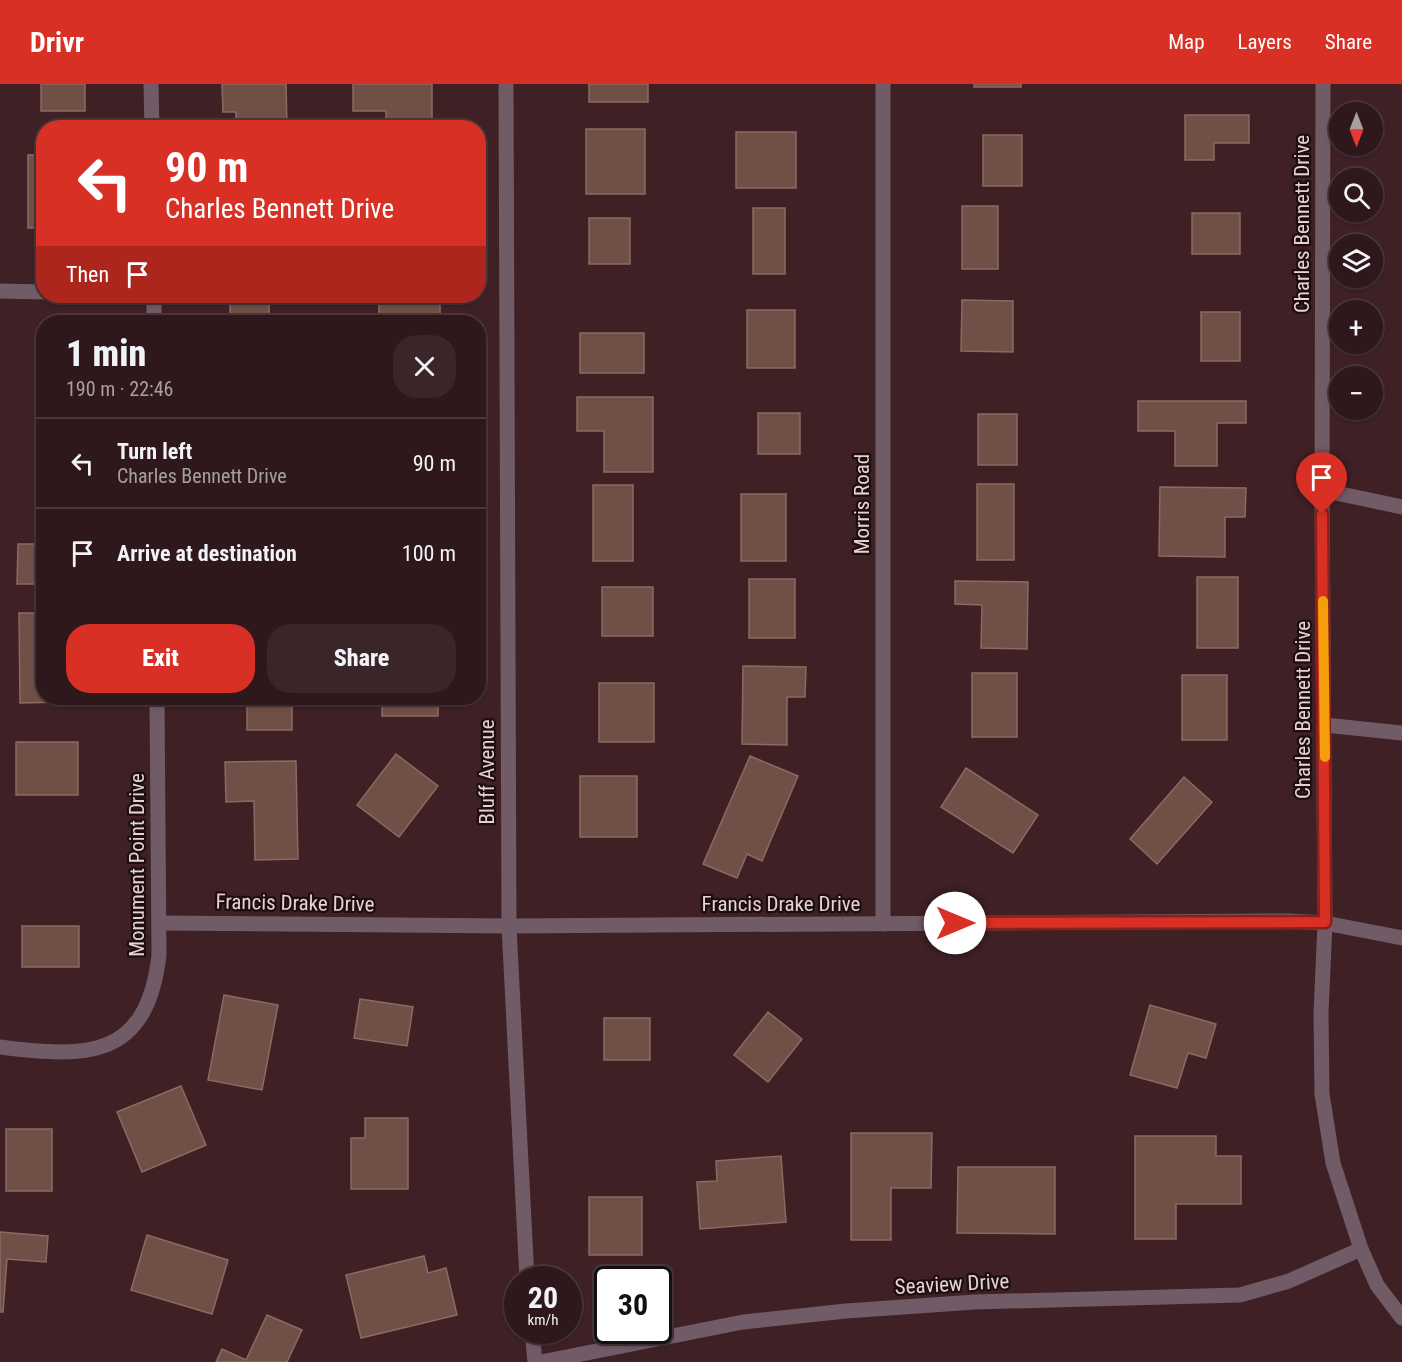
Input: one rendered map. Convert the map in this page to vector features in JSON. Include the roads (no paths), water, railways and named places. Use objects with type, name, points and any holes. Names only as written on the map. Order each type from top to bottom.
[{"type":"street","points":[[151,84],[152,120]]},
{"type":"street","name":"Bluff Avenue","points":[[506,84],[509,926],[526,1266]]},
{"type":"street","name":"Morris Road","points":[[883,84],[883,924]]},
{"type":"street","name":"Charles Bennett Drive","points":[[1323,84],[1322,490],[1325,922],[1321,1013],[1322,1094],[1334,1163],[1361,1249],[1377,1285],[1402,1318]]},
{"type":"street","points":[[0,291],[36,292]]},
{"type":"street","points":[[1322,490],[1402,507]]},
{"type":"street","name":"Monument Point Drive","points":[[0,1047],[69,1054],[105,1048],[134,1026],[149,1003],[156,980],[159,922],[157,705]]},
{"type":"street","points":[[1324,725],[1402,734]]},
{"type":"street","name":"Francis Drake Drive","points":[[159,922],[509,926],[1325,922],[1402,938]]},
{"type":"street","name":"Seaview Drive","points":[[541,1362],[743,1322],[846,1311],[975,1302],[1240,1295],[1289,1281],[1361,1249]]},
{"type":"street","points":[[533,1344],[535,1362]]}]
